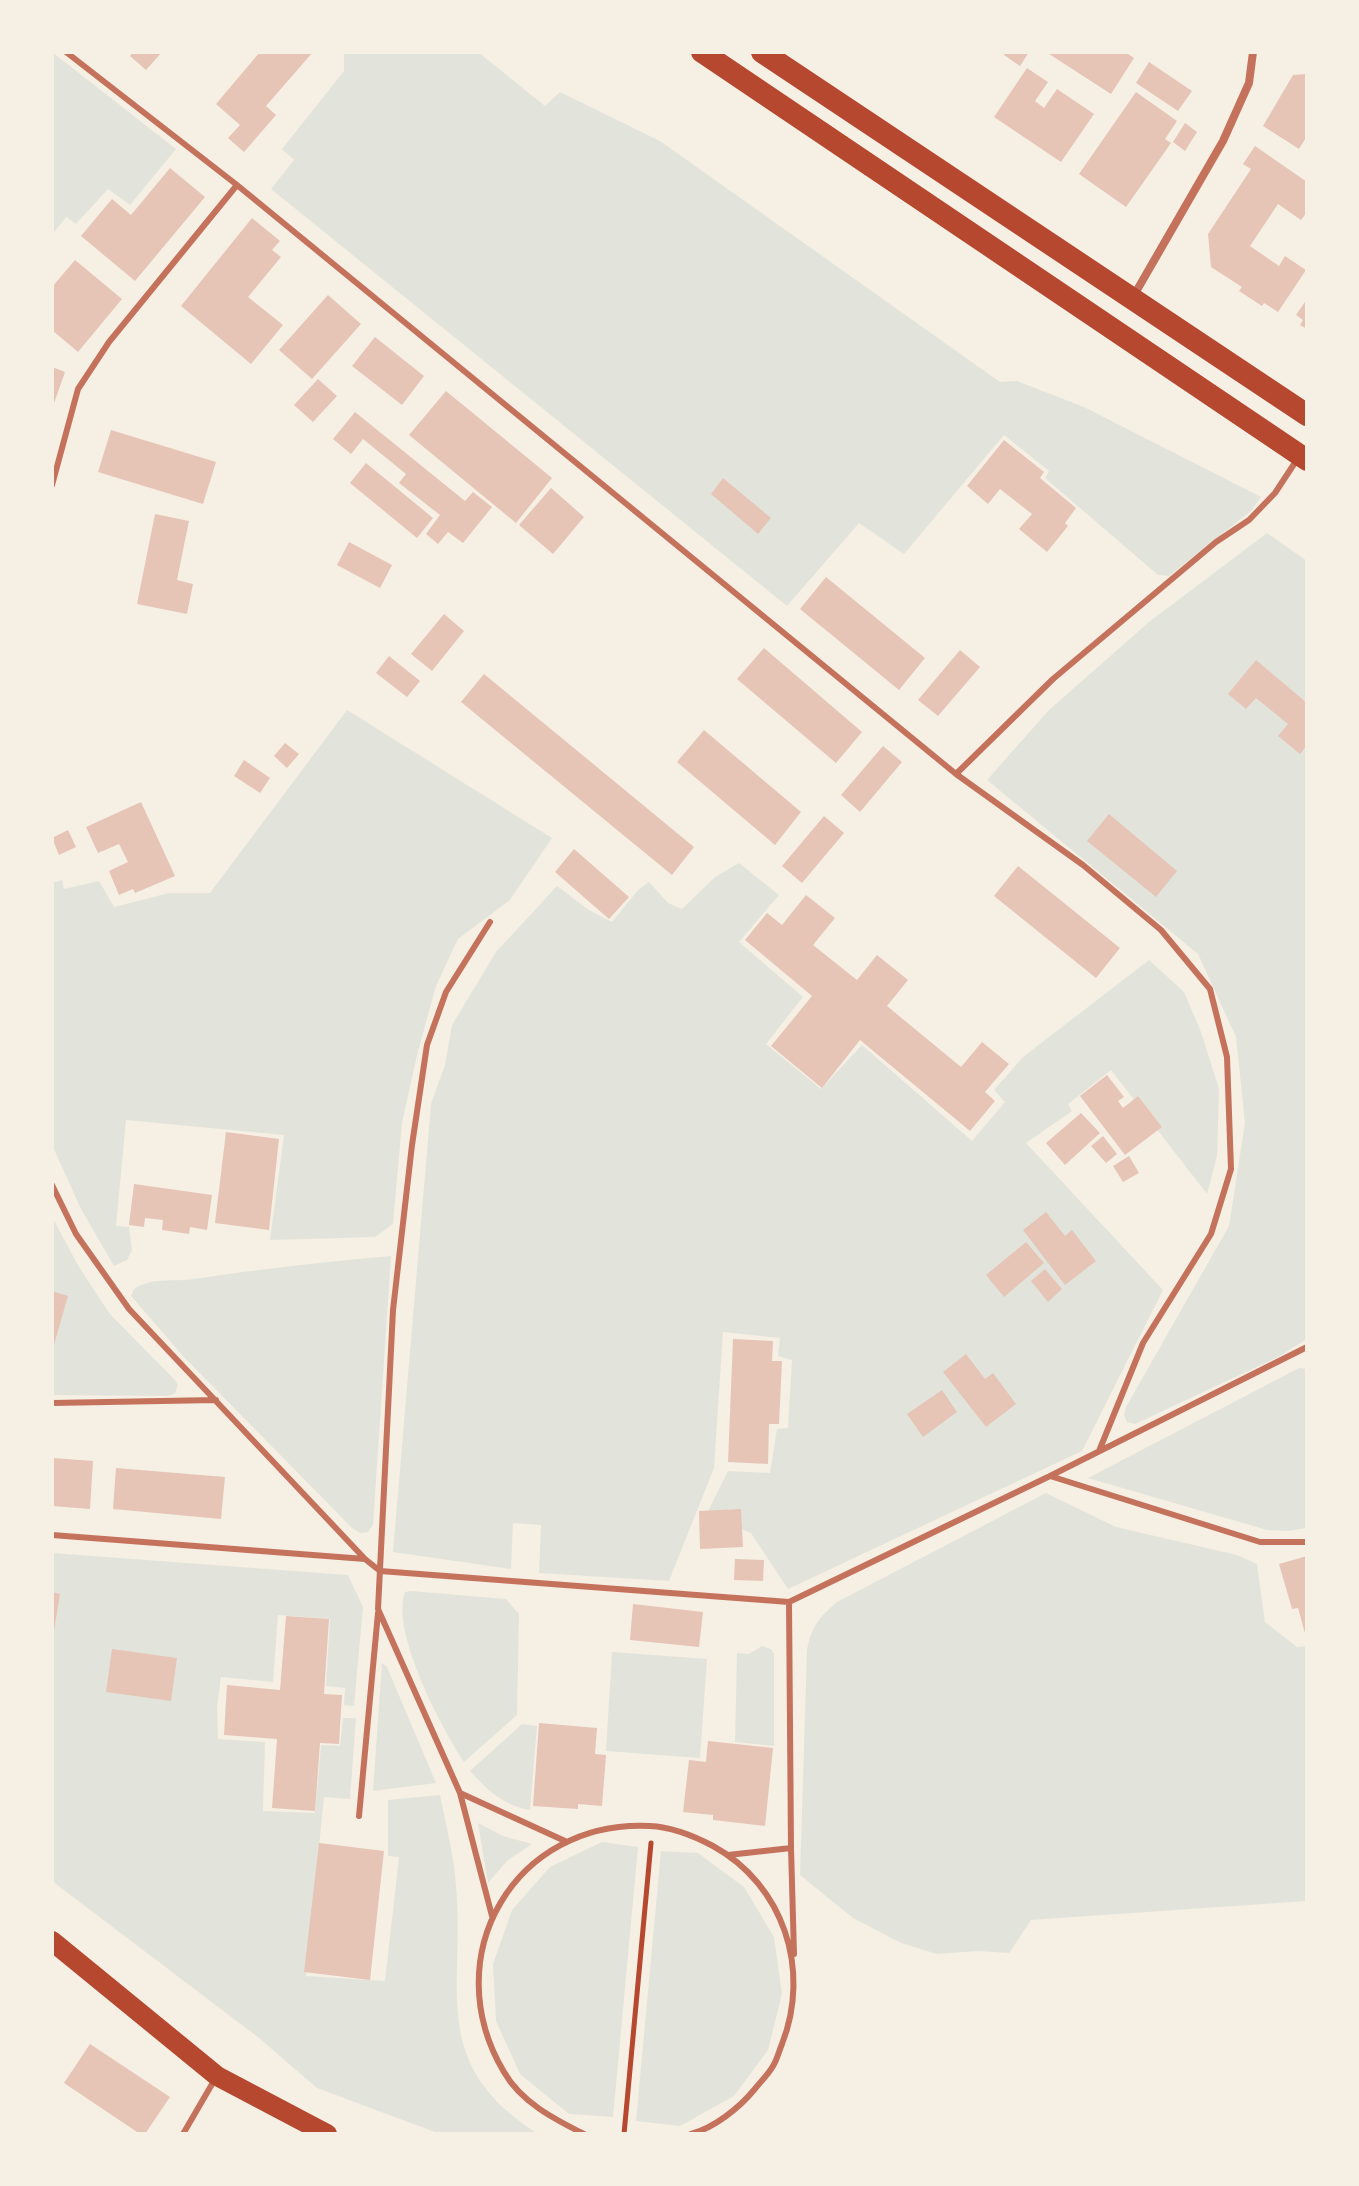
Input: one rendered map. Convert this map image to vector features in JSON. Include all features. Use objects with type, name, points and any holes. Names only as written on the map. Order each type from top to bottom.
[{"type":"highway","points":[[702,52],[1304,457]]},
{"type":"highway","points":[[762,52],[1131,301],[1307,415]]},
{"type":"highway","points":[[1113,330],[1131,301]]},
{"type":"main road","points":[[52,1941],[217,2076],[327,2134]]},
{"type":"street","points":[[1131,301],[1223,141],[1249,83],[1253,52]]},
{"type":"lane","points":[[66,52],[237,185],[956,774],[1083,865],[1161,930],[1210,989],[1227,1057],[1231,1169],[1211,1234],[1143,1343],[1099,1451]]},
{"type":"lane","points":[[52,485],[78,389],[109,342],[237,185]]},
{"type":"lane","points":[[956,774],[1053,679],[1216,542],[1249,520],[1304,457]]},
{"type":"lane","points":[[359,1816],[378,1609],[393,1310],[412,1145],[427,1045],[446,992],[490,922]]},
{"type":"lane","points":[[52,1185],[76,1234],[129,1309],[365,1559],[380,1571],[789,1602],[1307,1347]]},
{"type":"lane","points":[[1297,1353],[1307,1354]]},
{"type":"lane","points":[[52,1403],[216,1400]]},
{"type":"lane","points":[[1050,1476],[1260,1542],[1307,1542]]},
{"type":"lane","points":[[52,1535],[365,1559]]},
{"type":"lane","points":[[691,2134],[742,2105],[774,2066],[792,2019],[795,1968],[789,1602]]},
{"type":"lane","points":[[378,1609],[460,1793],[492,1916]]},
{"type":"lane","points":[[460,1793],[565,1841]]},
{"type":"lane","points":[[584,2134],[543,2114],[505,2074],[482,2024],[477,1969],[492,1916],[522,1872],[565,1841],[608,1827],[653,1826],[692,1835],[728,1855],[761,1885],[783,1924],[795,1968]]},
{"type":"lane","points":[[728,1855],[791,1848]]},
{"type":"lane","points":[[183,2134],[217,2076]]},
{"type":"path","points":[[624,2134],[653,1826]]},
{"type":"shaded area","points":[[52,52],[176,149],[130,205],[108,189],[76,224],[66,217],[52,235]]},
{"type":"shaded area","points":[[344,52],[478,52],[545,106],[560,92],[660,141],[1000,382],[1017,381],[1084,407],[1261,497],[1251,511],[1169,576],[1158,575],[1045,478],[1049,471],[1004,435],[904,554],[859,523],[787,606],[271,189],[294,160],[282,149],[344,71]]},
{"type":"shaded area","points":[[1267,533],[1307,561],[1307,1339],[1278,1357],[1135,1424],[1127,1422],[1124,1415],[1126,1407],[1229,1226],[1245,1123],[1236,1037],[1198,954],[987,780],[1049,710],[1149,622]]},
{"type":"shaded area","points":[[347,710],[552,838],[510,900],[458,939],[436,986],[402,1123],[393,1224],[375,1237],[270,1240],[284,1135],[126,1120],[116,1226],[129,1227],[132,1250],[127,1260],[114,1266],[81,1209],[52,1145],[52,883],[62,880],[64,889],[99,881],[114,907],[169,893],[210,893]]},
{"type":"shaded area","points":[[739,863],[779,895],[739,942],[803,997],[766,1044],[821,1089],[862,1045],[972,1141],[1005,1102],[994,1090],[1023,1057],[1149,960],[1184,992],[1201,1032],[1219,1089],[1217,1156],[1207,1194],[1111,1070],[1068,1104],[1072,1111],[1026,1143],[1163,1290],[1082,1451],[788,1589],[751,1533],[706,1515],[728,1471],[770,1473],[777,1429],[788,1428],[792,1360],[778,1356],[780,1338],[723,1332],[714,1468],[669,1581],[539,1573],[541,1525],[513,1523],[511,1569],[393,1552],[431,1104],[445,1065],[452,1025],[496,952],[557,886],[589,910],[612,922],[639,889],[649,882],[668,903],[682,909],[715,877]]},
{"type":"shaded area","points":[[52,1217],[109,1313],[175,1380],[178,1385],[175,1393],[169,1396],[52,1395]]},
{"type":"shaded area","points":[[391,1256],[373,1525],[368,1532],[360,1533],[183,1356],[131,1296],[134,1289],[155,1281]]},
{"type":"shaded area","points":[[1299,1368],[1307,1369],[1307,1528],[1267,1530],[1088,1478]]},
{"type":"shaded area","points":[[1046,1493],[1116,1527],[1237,1555],[1257,1564],[1265,1622],[1297,1647],[1307,1646],[1307,1901],[1031,1920],[1009,1953],[978,1951],[937,1954],[901,1943],[853,1918],[800,1875],[807,1650],[817,1623],[837,1602]]},
{"type":"shaded area","points":[[52,1553],[348,1575],[363,1607],[354,1706],[344,1705],[345,1688],[326,1686],[330,1619],[278,1615],[273,1682],[221,1677],[217,1708],[218,1739],[265,1742],[263,1811],[315,1813],[321,1745],[340,1746],[343,1718],[356,1718],[350,1799],[324,1797],[306,1976],[385,1981],[399,1857],[388,1856],[388,1800],[440,1795],[455,1875],[457,1993],[459,2024],[466,2053],[480,2080],[503,2107],[538,2134],[435,2134],[317,2088],[259,2038],[52,1881]]},
{"type":"shaded area","points":[[405,1592],[506,1599],[519,1614],[517,1715],[464,1762],[443,1727],[411,1654],[402,1609]]},
{"type":"shaded area","points":[[762,1646],[771,1649],[774,1654],[774,1746],[735,1742],[737,1653],[749,1654]]},
{"type":"shaded area","points":[[612,1652],[707,1659],[700,1758],[606,1751]]},
{"type":"shaded area","points":[[382,1663],[387,1667],[436,1783],[373,1791]]},
{"type":"shaded area","points":[[522,1724],[537,1726],[530,1810],[512,1805],[497,1796],[470,1771]]},
{"type":"shaded area","points":[[478,1823],[503,1836],[532,1844],[507,1861],[488,1883]]},
{"type":"shaded area","points":[[602,1842],[638,1847],[613,2117],[569,2114],[520,2074],[496,2021],[493,1964],[512,1910],[550,1867]]},
{"type":"shaded area","points":[[661,1851],[698,1853],[744,1887],[774,1937],[782,1994],[768,2050],[734,2096],[680,2126],[636,2121]]},
{"type":"building","points":[[133,52],[162,52],[146,70],[130,56]]},
{"type":"building","points":[[260,52],[313,52],[266,106],[276,115],[244,152],[228,138],[240,125],[216,104]]},
{"type":"building","points":[[1005,52],[1029,52],[1020,66],[1004,55]]},
{"type":"building","points":[[1046,52],[1125,52],[1134,58],[1111,94]]},
{"type":"building","points":[[1149,62],[1192,91],[1178,111],[1136,83]]},
{"type":"building","points":[[1027,68],[1048,82],[1035,101],[1044,108],[1057,89],[1094,114],[1061,162],[994,117]]},
{"type":"building","points":[[1307,74],[1307,136],[1299,149],[1263,126],[1293,75]]},
{"type":"building","points":[[1136,92],[1177,121],[1165,139],[1171,143],[1126,207],[1079,174]]},
{"type":"building","points":[[1185,123],[1197,132],[1185,151],[1173,142]]},
{"type":"building","points":[[1255,146],[1307,182],[1307,212],[1301,220],[1278,204],[1250,246],[1279,266],[1285,256],[1306,270],[1278,312],[1239,291],[1242,287],[1211,267],[1208,234],[1251,169],[1243,164]]},
{"type":"building","points":[[170,168],[205,197],[135,281],[81,236],[112,199],[131,215]]},
{"type":"building","points":[[252,218],[280,241],[272,250],[281,257],[248,297],[283,325],[251,364],[181,306]]},
{"type":"building","points":[[75,260],[122,299],[78,352],[52,330],[52,287]]},
{"type":"building","points":[[328,295],[361,324],[312,379],[279,350]]},
{"type":"building","points":[[1307,299],[1307,329],[1300,325],[1303,320],[1296,315]]},
{"type":"building","points":[[375,337],[424,376],[402,405],[352,366]]},
{"type":"building","points":[[52,367],[65,372],[52,409]]},
{"type":"building","points":[[318,379],[337,396],[313,422],[294,405]]},
{"type":"building","points":[[446,391],[552,478],[516,523],[409,435]]},
{"type":"building","points":[[355,412],[465,501],[473,492],[492,507],[463,543],[448,532],[438,544],[426,534],[440,515],[399,483],[406,474],[363,439],[351,454],[333,439]]},
{"type":"building","points":[[111,430],[216,462],[203,504],[98,472]]},
{"type":"building","points":[[1004,440],[1044,472],[1040,478],[1076,508],[1065,523],[1068,526],[1047,552],[1019,529],[1032,514],[1000,489],[988,504],[967,486]]},
{"type":"building","points":[[366,463],[433,518],[417,538],[350,483]]},
{"type":"building","points":[[723,478],[771,518],[758,534],[711,494]]},
{"type":"building","points":[[551,488],[584,517],[553,554],[519,525]]},
{"type":"building","points":[[155,514],[189,521],[177,580],[193,584],[187,614],[137,604]]},
{"type":"building","points":[[349,542],[392,565],[380,588],[337,565]]},
{"type":"building","points":[[826,577],[925,658],[899,690],[800,609]]},
{"type":"building","points":[[444,614],[464,631],[432,671],[411,654]]},
{"type":"building","points":[[764,648],[862,732],[836,763],[737,679]]},
{"type":"building","points":[[960,650],[980,667],[938,716],[918,700]]},
{"type":"building","points":[[389,656],[420,681],[407,697],[376,673]]},
{"type":"building","points":[[1256,660],[1307,703],[1307,745],[1300,754],[1278,736],[1288,724],[1256,698],[1246,709],[1228,694]]},
{"type":"building","points":[[484,674],[694,847],[672,875],[461,702]]},
{"type":"building","points":[[704,730],[801,812],[775,845],[677,762]]},
{"type":"building","points":[[285,743],[299,754],[287,768],[274,756]]},
{"type":"building","points":[[883,746],[902,762],[860,812],[841,795]]},
{"type":"building","points":[[244,760],[270,778],[260,793],[234,776]]},
{"type":"building","points":[[141,802],[175,876],[135,893],[133,889],[119,895],[109,871],[128,862],[119,844],[98,853],[86,827]]},
{"type":"building","points":[[1109,814],[1177,871],[1156,897],[1087,841]]},
{"type":"building","points":[[824,816],[844,833],[802,883],[782,866]]},
{"type":"building","points":[[68,830],[76,847],[59,855],[52,838]]},
{"type":"building","points":[[574,849],[629,897],[609,919],[555,872]]},
{"type":"building","points":[[1018,866],[1120,948],[1096,978],[994,896]]},
{"type":"building","points":[[806,895],[835,918],[813,945],[857,980],[877,955],[908,980],[887,1006],[961,1067],[982,1042],[1009,1064],[985,1092],[995,1101],[970,1131],[860,1040],[822,1088],[771,1046],[812,996],[745,940],[767,913],[782,925]]},
{"type":"building","points":[[1107,1075],[1124,1097],[1118,1101],[1123,1108],[1138,1096],[1162,1127],[1125,1155],[1080,1096]]},
{"type":"building","points":[[1081,1113],[1100,1133],[1065,1165],[1046,1143]]},
{"type":"building","points":[[226,1132],[279,1139],[269,1230],[215,1223]]},
{"type":"building","points":[[1103,1136],[1117,1154],[1106,1163],[1091,1146]]},
{"type":"building","points":[[1129,1156],[1139,1173],[1123,1182],[1113,1166]]},
{"type":"building","points":[[134,1184],[212,1195],[207,1230],[190,1227],[189,1234],[162,1230],[163,1220],[145,1218],[144,1227],[129,1225]]},
{"type":"building","points":[[1046,1212],[1065,1236],[1072,1230],[1096,1261],[1065,1285],[1023,1230]]},
{"type":"building","points":[[1026,1242],[1044,1263],[1004,1297],[986,1275]]},
{"type":"building","points":[[1045,1269],[1062,1289],[1048,1302],[1031,1281]]},
{"type":"building","points":[[52,1291],[68,1296],[53,1348],[52,1348]]},
{"type":"building","points":[[733,1339],[773,1341],[772,1361],[782,1361],[779,1424],[769,1424],[768,1464],[728,1462]]},
{"type":"building","points":[[966,1354],[985,1379],[993,1373],[1016,1404],[986,1427],[943,1372]]},
{"type":"building","points":[[942,1390],[957,1412],[923,1437],[907,1414]]},
{"type":"building","points":[[52,1458],[93,1461],[90,1509],[52,1506]]},
{"type":"building","points":[[116,1468],[225,1477],[221,1519],[113,1509]]},
{"type":"building","points":[[741,1509],[743,1547],[700,1549],[699,1511]]},
{"type":"building","points":[[1307,1556],[1306,1637],[1298,1608],[1292,1609],[1279,1564]]},
{"type":"building","points":[[735,1559],[764,1560],[763,1581],[734,1580]]},
{"type":"building","points":[[52,1592],[60,1594],[54,1631],[52,1631]]},
{"type":"building","points":[[633,1604],[703,1612],[699,1647],[630,1640]]},
{"type":"building","points":[[286,1616],[329,1619],[324,1694],[342,1695],[339,1744],[320,1743],[315,1811],[272,1808],[277,1739],[224,1735],[227,1685],[280,1690]]},
{"type":"building","points":[[112,1649],[177,1658],[171,1701],[106,1692]]},
{"type":"building","points":[[539,1723],[597,1728],[595,1754],[606,1755],[602,1806],[578,1804],[578,1809],[533,1806]]},
{"type":"building","points":[[708,1741],[773,1748],[765,1826],[713,1820],[713,1815],[683,1812],[689,1760],[706,1762]]},
{"type":"building","points":[[319,1843],[384,1851],[370,1980],[304,1972]]},
{"type":"building","points":[[90,2044],[170,2097],[145,2134],[140,2134],[64,2083]]}]
